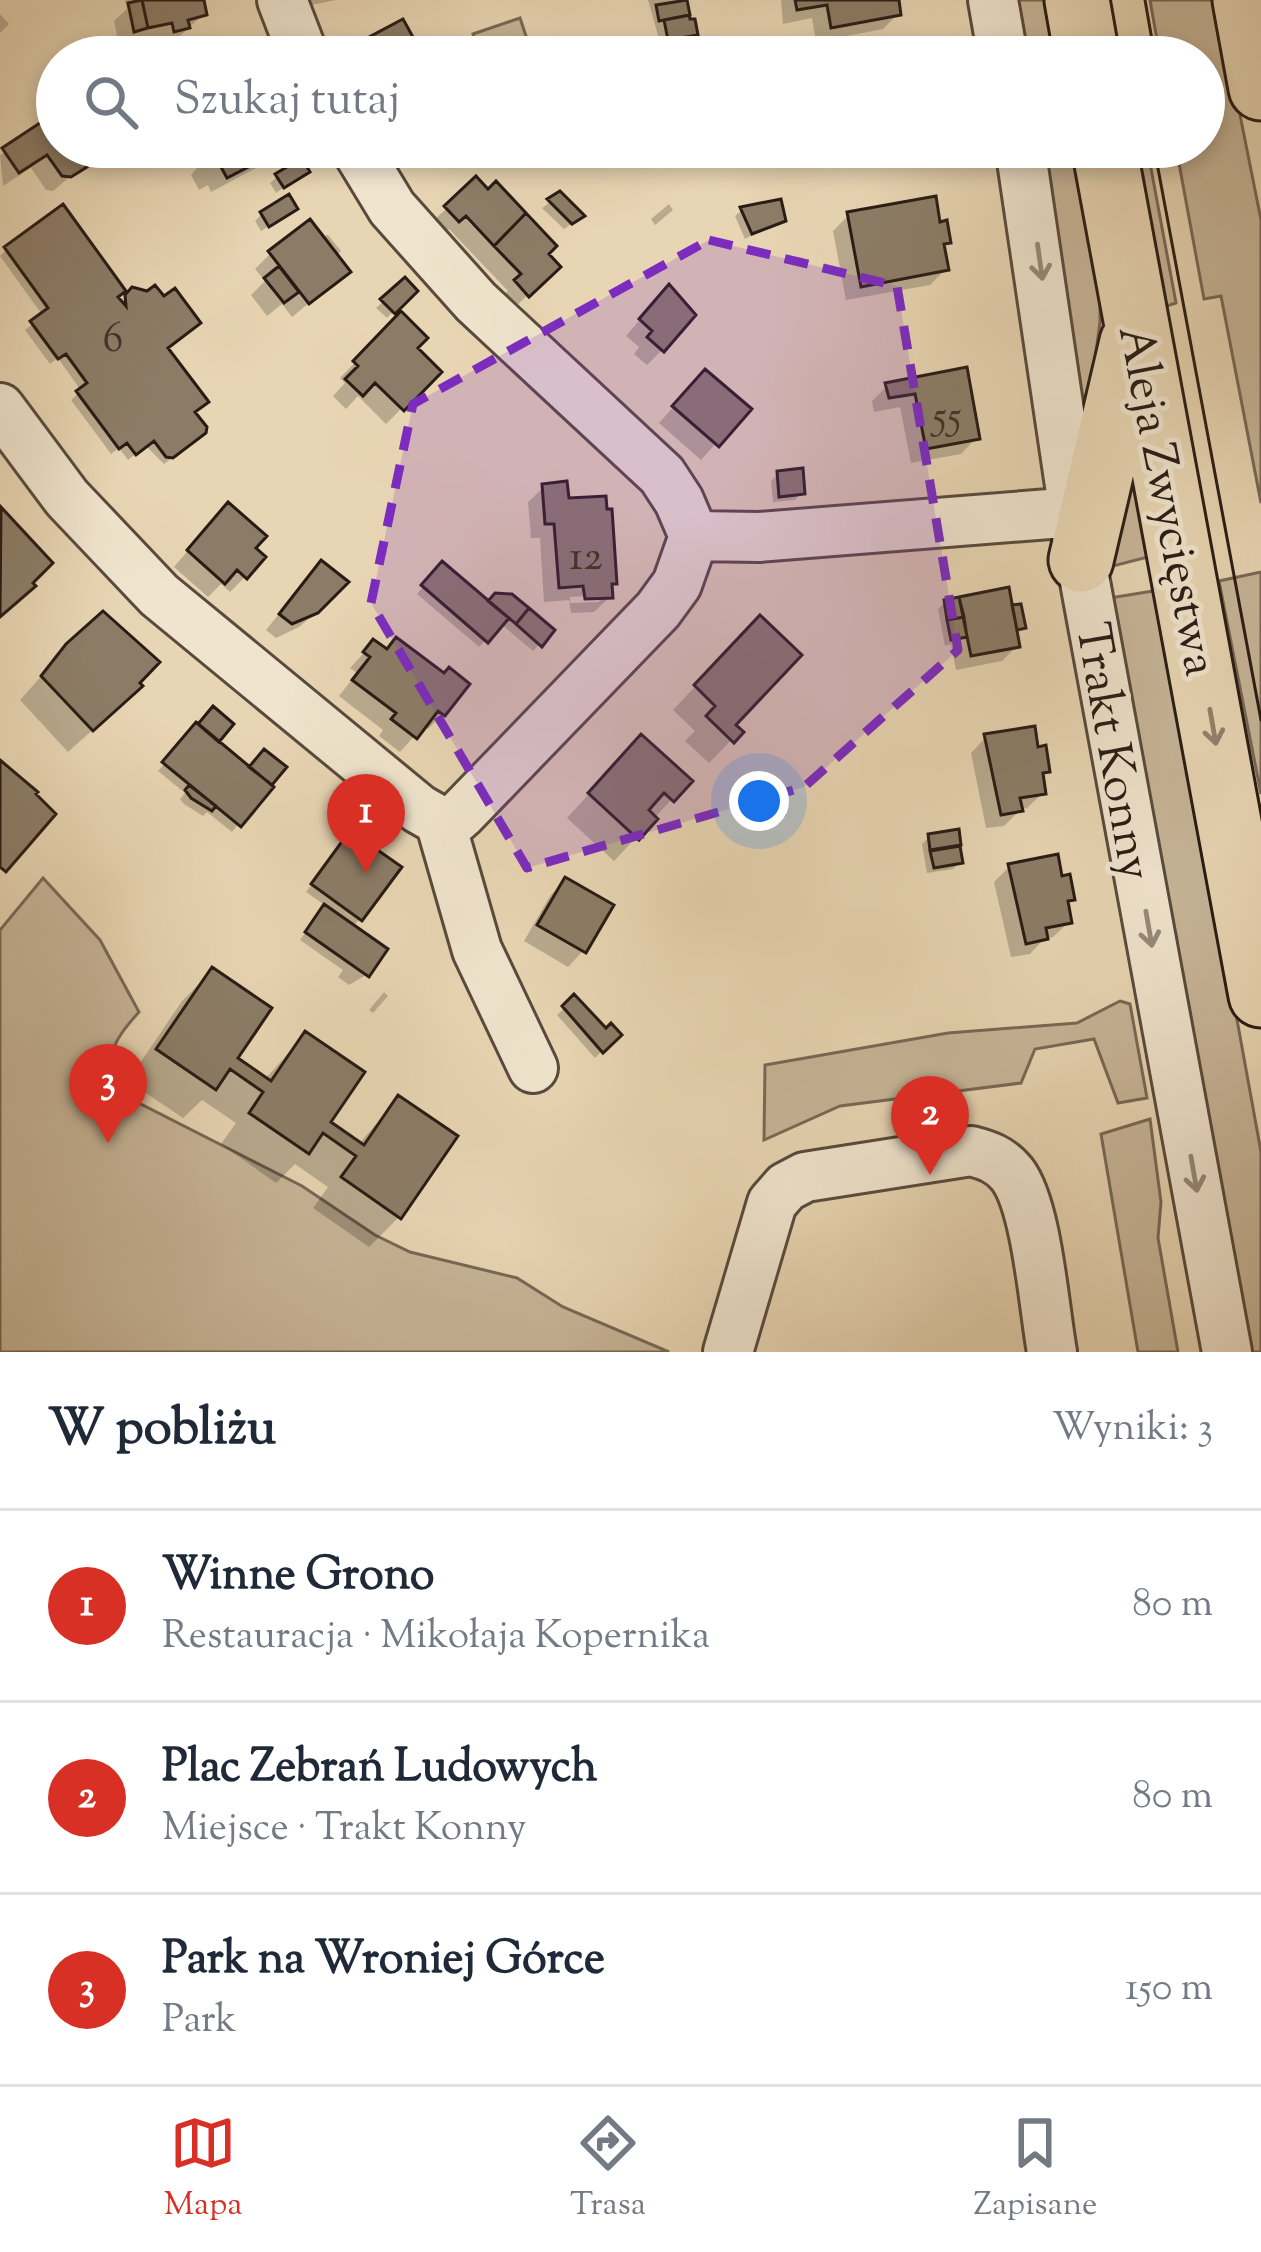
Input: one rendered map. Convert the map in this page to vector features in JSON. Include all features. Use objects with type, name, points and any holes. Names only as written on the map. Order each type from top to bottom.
[{"type":"main road","points":[[1076,0],[1083,36]]},
{"type":"main road","points":[[1245,0],[1261,88]]},
{"type":"main road","name":"Aleja Zwycięstwa","points":[[1108,168],[1261,994]]},
{"type":"main road","points":[[1078,536],[1136,322]]},
{"type":"street","points":[[282,0],[296,36]]},
{"type":"street","points":[[993,0],[999,36]]},
{"type":"street","points":[[0,408],[67,498],[159,595],[403,796],[440,821],[453,821],[658,610],[677,584],[694,536],[680,501],[662,475],[476,302],[392,208],[368,168]]},
{"type":"street","name":"Trakt Konny","points":[[1023,168],[1078,536],[1227,1352]]},
{"type":"street","points":[[694,536],[1078,536]]},
{"type":"street","points":[[440,821],[477,950],[533,1068]]},
{"type":"street","points":[[728,1352],[772,1203],[786,1186],[806,1178],[970,1150],[993,1157],[1026,1196],[1052,1352]]},
{"type":"highlighted area","points":[[709,240],[897,286],[958,650],[804,787],[527,868],[371,603],[413,404]]},
{"type":"shaded area","points":[[1007,0],[1048,0],[1054,36],[1013,36]]},
{"type":"shaded area","points":[[1150,0],[1217,0],[1224,36],[1156,36]]},
{"type":"shaded area","points":[[520,18],[526,36],[474,36]]},
{"type":"shaded area","points":[[1225,40],[1261,220],[1261,503],[1221,296],[1204,299],[1180,168],[1225,168]]},
{"type":"shaded area","points":[[1037,168],[1079,168],[1100,290],[1082,454]]},
{"type":"shaded area","points":[[1135,168],[1151,168],[1176,303],[1161,308]]},
{"type":"shaded area","points":[[1127,426],[1152,556],[1109,567]]},
{"type":"shaded area","points":[[1261,572],[1261,794],[1219,581]]},
{"type":"shaded area","points":[[1159,590],[1261,1152],[1261,1352],[1249,1352],[1110,598]]},
{"type":"shaded area","points":[[43,878],[100,940],[139,1012],[112,1054],[114,1075],[131,1099],[302,1186],[375,1235],[410,1252],[517,1278],[563,1307],[669,1352],[0,1352],[0,930]]},
{"type":"shaded area","points":[[1120,1001],[1130,1004],[1147,1098],[1118,1103],[1094,1039],[1035,1049],[1021,1083],[840,1106],[764,1140],[765,1065],[948,1033],[1077,1023]]},
{"type":"shaded area","points":[[1150,1119],[1161,1202],[1158,1238],[1178,1352],[1138,1352],[1101,1134]]},
{"type":"building","points":[[142,0],[204,0],[207,15],[188,20],[190,28],[174,32],[172,23],[148,28]]},
{"type":"building","points":[[142,0],[148,28],[134,32],[128,3]]},
{"type":"building","points":[[687,0],[690,15],[659,21],[656,5]]},
{"type":"building","points":[[795,0],[899,0],[901,15],[831,28],[827,5],[797,10]]},
{"type":"building","points":[[689,15],[695,19],[698,35],[667,36],[664,20]]},
{"type":"building","points":[[403,19],[412,36],[371,36]]},
{"type":"building","points":[[36,126],[36,162],[19,173],[2,148]]},
{"type":"building","points":[[56,168],[85,168],[71,177],[62,176]]},
{"type":"building","points":[[222,168],[246,168],[227,178]]},
{"type":"building","points":[[285,168],[310,172],[284,188],[275,174]]},
{"type":"building","points":[[476,176],[488,189],[496,181],[526,213],[494,246],[466,216],[459,222],[444,206]]},
{"type":"building","points":[[560,191],[585,216],[572,224],[547,199]]},
{"type":"building","points":[[289,194],[298,209],[269,227],[260,212]]},
{"type":"building","points":[[936,196],[940,222],[947,220],[951,243],[944,244],[949,270],[861,287],[847,212]]},
{"type":"building","points":[[781,199],[786,221],[752,234],[740,207]]},
{"type":"building","points":[[63,204],[126,291],[118,297],[126,306],[125,295],[132,287],[147,291],[155,285],[164,296],[175,288],[201,323],[168,348],[209,402],[195,412],[207,427],[206,433],[173,458],[166,457],[154,441],[136,455],[127,443],[119,449],[76,391],[87,383],[66,354],[58,359],[30,321],[48,308],[4,247]]},
{"type":"building","points":[[526,213],[557,246],[549,254],[561,267],[529,297],[514,280],[521,274],[494,246]]},
{"type":"building","points":[[310,219],[351,272],[309,304],[268,251]]},
{"type":"building","points":[[279,266],[299,292],[284,303],[264,278]]},
{"type":"building","points":[[405,277],[418,291],[395,314],[380,299]]},
{"type":"building","points":[[669,284],[696,315],[664,352],[647,337],[652,331],[639,319]]},
{"type":"building","points":[[401,311],[428,338],[418,348],[442,372],[404,411],[375,383],[363,396],[345,379],[358,366],[353,361]]},
{"type":"building","points":[[967,367],[980,439],[926,449],[915,394],[889,398],[885,383]]},
{"type":"building","points":[[705,369],[752,409],[719,447],[672,406]]},
{"type":"building","points":[[803,468],[805,494],[779,497],[777,471]]},
{"type":"building","points":[[567,481],[569,498],[606,496],[607,509],[612,509],[617,584],[612,584],[613,598],[585,599],[583,586],[559,588],[554,524],[545,524],[542,484]]},
{"type":"building","points":[[228,502],[267,536],[256,548],[266,557],[247,579],[237,570],[225,584],[187,550]]},
{"type":"building","points":[[1,507],[53,563],[33,583],[36,586],[0,617]]},
{"type":"building","points":[[321,560],[349,582],[318,613],[292,624],[279,614]]},
{"type":"building","points":[[442,561],[509,618],[488,643],[421,585]]},
{"type":"building","points":[[1009,587],[1020,647],[971,656],[959,597]]},
{"type":"building","points":[[495,593],[512,594],[529,608],[516,624],[488,601]]},
{"type":"building","points":[[959,597],[964,617],[947,620],[944,600]]},
{"type":"building","points":[[1021,604],[1026,628],[1017,630],[1012,605]]},
{"type":"building","points":[[529,608],[555,630],[542,647],[516,624]]},
{"type":"building","points":[[103,611],[160,662],[140,683],[143,686],[93,731],[41,676],[66,644]]},
{"type":"building","points":[[760,615],[802,655],[736,725],[744,732],[734,743],[706,716],[715,706],[694,685]]},
{"type":"building","points":[[964,617],[967,637],[951,640],[947,620]]},
{"type":"building","points":[[396,637],[444,673],[449,667],[470,684],[445,716],[438,711],[417,739],[391,719],[396,713],[352,680],[370,657],[363,652],[373,639],[387,649]]},
{"type":"building","points":[[213,706],[234,724],[219,742],[198,724]]},
{"type":"building","points":[[196,722],[274,787],[241,827],[162,762]]},
{"type":"building","points":[[1035,726],[1038,747],[1046,745],[1050,772],[1043,773],[1046,794],[1020,798],[1023,811],[1001,815],[984,734]]},
{"type":"building","points":[[641,734],[693,781],[674,802],[664,793],[649,810],[658,819],[639,840],[588,793]]},
{"type":"building","points":[[264,749],[287,767],[272,785],[249,767]]},
{"type":"building","points":[[0,760],[56,814],[6,872],[0,867]]},
{"type":"building","points":[[189,785],[216,806],[212,811],[191,798],[185,790]]},
{"type":"building","points":[[754,789],[784,815],[778,822],[768,823],[744,799]]},
{"type":"building","points":[[959,829],[961,845],[930,850],[928,834]]},
{"type":"building","points":[[343,840],[365,856],[372,846],[402,867],[362,921],[311,884]]},
{"type":"building","points":[[960,846],[963,863],[934,868],[930,851]]},
{"type":"building","points":[[1058,854],[1062,876],[1070,874],[1075,900],[1068,901],[1072,923],[1046,928],[1048,939],[1026,944],[1008,864]]},
{"type":"building","points":[[565,877],[614,905],[586,953],[537,925]]},
{"type":"building","points":[[324,904],[388,949],[369,977],[305,932]]},
{"type":"building","points":[[212,967],[272,1008],[238,1058],[271,1081],[305,1031],[365,1072],[331,1122],[364,1145],[398,1095],[458,1136],[401,1219],[341,1177],[356,1156],[323,1133],[309,1154],[249,1113],[263,1092],[230,1069],[216,1090],[156,1049]]},
{"type":"building","points":[[574,994],[606,1028],[611,1023],[622,1035],[603,1053],[562,1006]]},
{"type":"tram line","points":[[1145,0],[1151,36]]},
{"type":"tram line","points":[[1158,168],[1261,720]]},
{"type":"place","name":"Winne Grono","points":[[366,873]]},
{"type":"place","name":"Park na Wroniej Górce","points":[[108,1143]]},
{"type":"place","name":"Plac Zebrań Ludowych","points":[[930,1175]]}]
